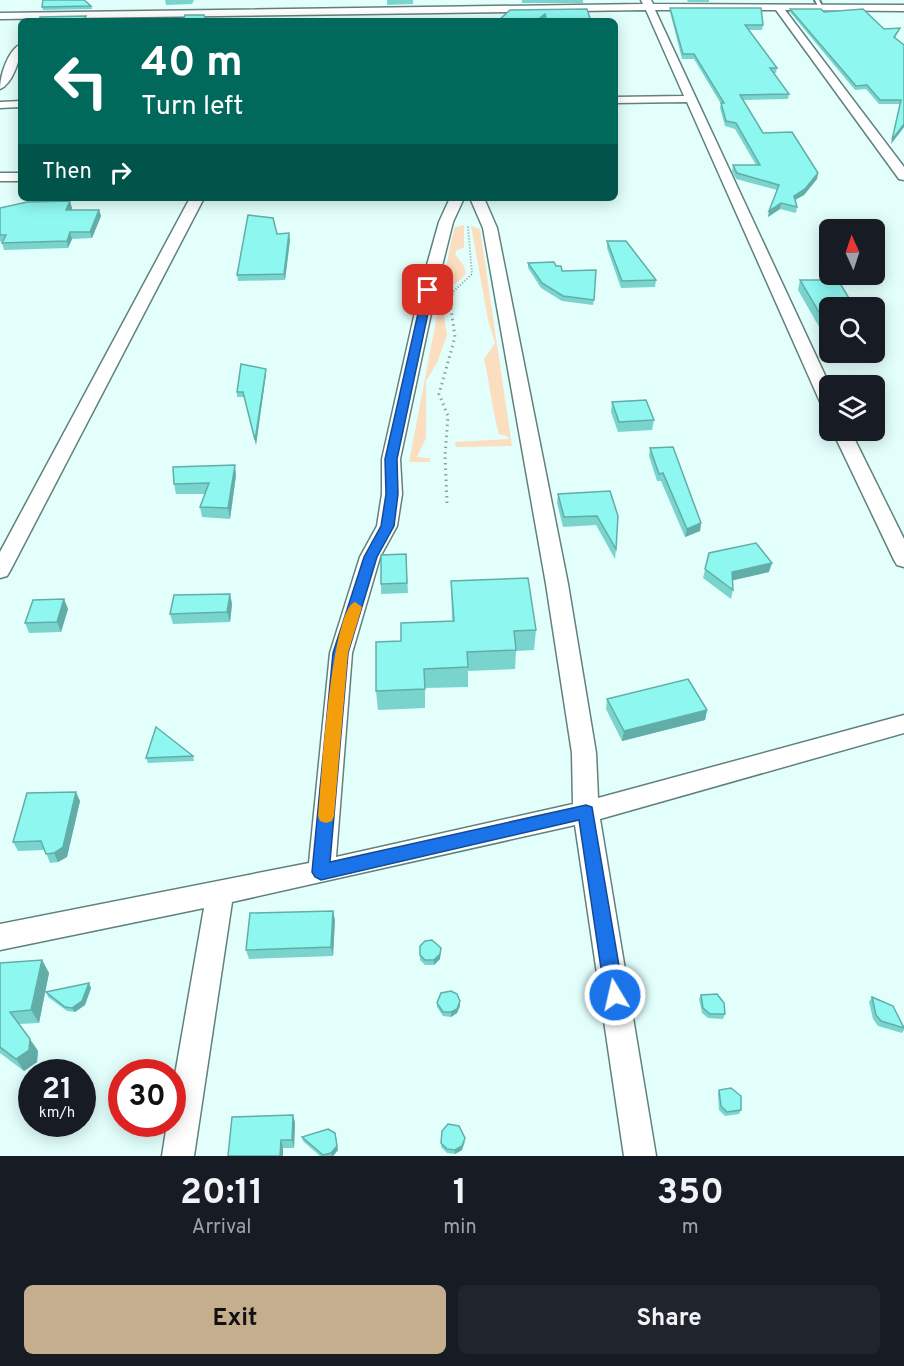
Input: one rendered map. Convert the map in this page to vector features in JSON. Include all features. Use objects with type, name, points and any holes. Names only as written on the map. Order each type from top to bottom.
[{"type":"street","points":[[146,14],[149,0]]},
{"type":"street","points":[[236,13],[238,0]]},
{"type":"street","points":[[647,4],[819,379]]},
{"type":"street","points":[[0,16],[29,18],[146,14],[159,17],[236,13],[273,16],[357,5],[647,4],[778,7],[819,4],[904,8]]},
{"type":"street","points":[[778,7],[904,176]]},
{"type":"street","points":[[0,86],[18,53]]},
{"type":"street","points":[[618,100],[689,99]]},
{"type":"street","points":[[0,105],[18,104]]},
{"type":"street","points":[[0,177],[18,177]]},
{"type":"street","points":[[0,571],[196,201]]},
{"type":"street","points":[[321,872],[341,653],[370,557],[387,526],[392,494],[391,459],[428,290],[446,222],[456,201]]},
{"type":"street","points":[[473,210],[490,228],[557,584],[584,753],[586,812],[640,1156]]},
{"type":"street","points":[[846,441],[904,560]]},
{"type":"street","points":[[0,937],[321,872],[586,812],[904,724]]},
{"type":"street","points":[[178,1156],[220,893]]},
{"type":"path","points":[[447,503],[445,456],[448,416],[439,394],[455,337],[450,300],[454,291],[472,274],[473,210]]},
{"type":"shaded area","points":[[464,225],[464,247],[455,254],[464,266],[466,274],[441,296],[447,335],[437,363],[426,381],[426,438],[417,457],[430,458],[430,462],[409,462],[452,237],[455,227]]},
{"type":"shaded area","points":[[471,226],[480,229],[512,446],[456,447],[455,442],[509,439],[499,434],[484,359],[495,343],[488,320]]},
{"type":"building","points":[[43,0],[84,0],[91,6],[42,7]]},
{"type":"building","points":[[670,8],[761,8],[763,25],[745,25],[777,68],[770,68],[789,94],[740,95],[763,133],[792,132],[818,173],[805,189],[794,196],[797,207],[781,203],[769,211],[779,185],[737,173],[733,165],[760,165],[736,123],[726,121],[721,103],[724,103],[694,54],[683,54]]},
{"type":"building","points":[[587,9],[590,18],[546,18],[545,14],[540,18],[501,18],[510,10]]},
{"type":"building","points":[[790,9],[821,9],[824,12],[863,9],[884,29],[900,28],[894,37],[904,45],[904,124],[892,140],[901,100],[880,100],[867,85],[856,86]]},
{"type":"building","points":[[185,15],[204,15],[205,18],[184,18]]},
{"type":"building","points":[[86,16],[85,18],[40,17]]},
{"type":"building","points":[[70,201],[66,210],[99,210],[90,232],[70,232],[67,241],[2,243],[6,235],[0,235],[0,208],[27,202]]},
{"type":"building","points":[[248,215],[273,218],[277,234],[289,233],[284,274],[237,275]]},
{"type":"building","points":[[607,241],[626,241],[656,280],[622,281]]},
{"type":"building","points":[[554,262],[556,266],[561,266],[562,271],[596,270],[594,300],[563,296],[542,283],[528,263]]},
{"type":"building","points":[[800,280],[819,280],[819,285],[841,285],[848,297],[819,297],[819,312]]},
{"type":"building","points":[[241,364],[266,369],[255,440],[243,392],[237,392]]},
{"type":"building","points":[[646,400],[654,420],[619,422],[612,402]]},
{"type":"building","points":[[673,447],[701,523],[687,529],[663,473],[659,474],[650,448]]},
{"type":"building","points":[[235,465],[228,508],[200,507],[209,483],[174,484],[173,467]]},
{"type":"building","points":[[610,491],[618,516],[616,549],[597,516],[564,517],[558,494]]},
{"type":"building","points":[[756,543],[772,563],[732,572],[733,590],[705,569],[709,553]]},
{"type":"building","points":[[406,554],[407,583],[381,584],[381,555]]},
{"type":"building","points":[[528,578],[536,630],[514,631],[516,650],[467,652],[468,667],[424,669],[425,689],[376,691],[376,642],[401,641],[401,623],[454,621],[451,581]]},
{"type":"building","points":[[230,594],[227,612],[170,614],[174,595]]},
{"type":"building","points":[[64,599],[57,622],[25,623],[33,600]]},
{"type":"building","points":[[688,679],[707,710],[624,731],[607,699]]},
{"type":"building","points":[[156,727],[193,756],[146,758]]},
{"type":"building","points":[[76,792],[63,847],[54,853],[46,854],[41,841],[13,842],[27,793]]},
{"type":"building","points":[[333,911],[331,947],[246,950],[250,913]]},
{"type":"building","points":[[432,940],[441,948],[440,954],[434,960],[425,960],[420,955],[420,946],[425,941]]},
{"type":"building","points":[[42,960],[31,1010],[10,1012],[30,1039],[29,1050],[16,1059],[0,1047],[0,963]]},
{"type":"building","points":[[89,983],[82,1001],[72,1008],[65,1007],[46,992]]},
{"type":"building","points":[[451,991],[457,994],[460,1001],[457,1009],[443,1012],[437,1003],[441,993]]},
{"type":"building","points":[[717,994],[724,1003],[725,1014],[710,1014],[703,1008],[701,995]]},
{"type":"building","points":[[872,997],[893,1006],[904,1028],[881,1021],[876,1015]]},
{"type":"building","points":[[731,1088],[741,1096],[741,1110],[727,1112],[721,1106],[719,1090]]},
{"type":"building","points":[[293,1115],[292,1140],[281,1140],[280,1156],[228,1156],[232,1117]]},
{"type":"building","points":[[448,1124],[459,1126],[465,1138],[462,1146],[455,1150],[447,1149],[441,1143],[442,1131]]},
{"type":"building","points":[[328,1129],[335,1133],[337,1146],[331,1153],[323,1155],[302,1137]]},
{"type":"slow traffic","points":[[326,816],[341,653],[355,607]]},
{"type":"route","points":[[428,290],[391,459],[392,494],[387,526],[370,557],[341,653],[321,872],[586,812],[615,995]]}]
